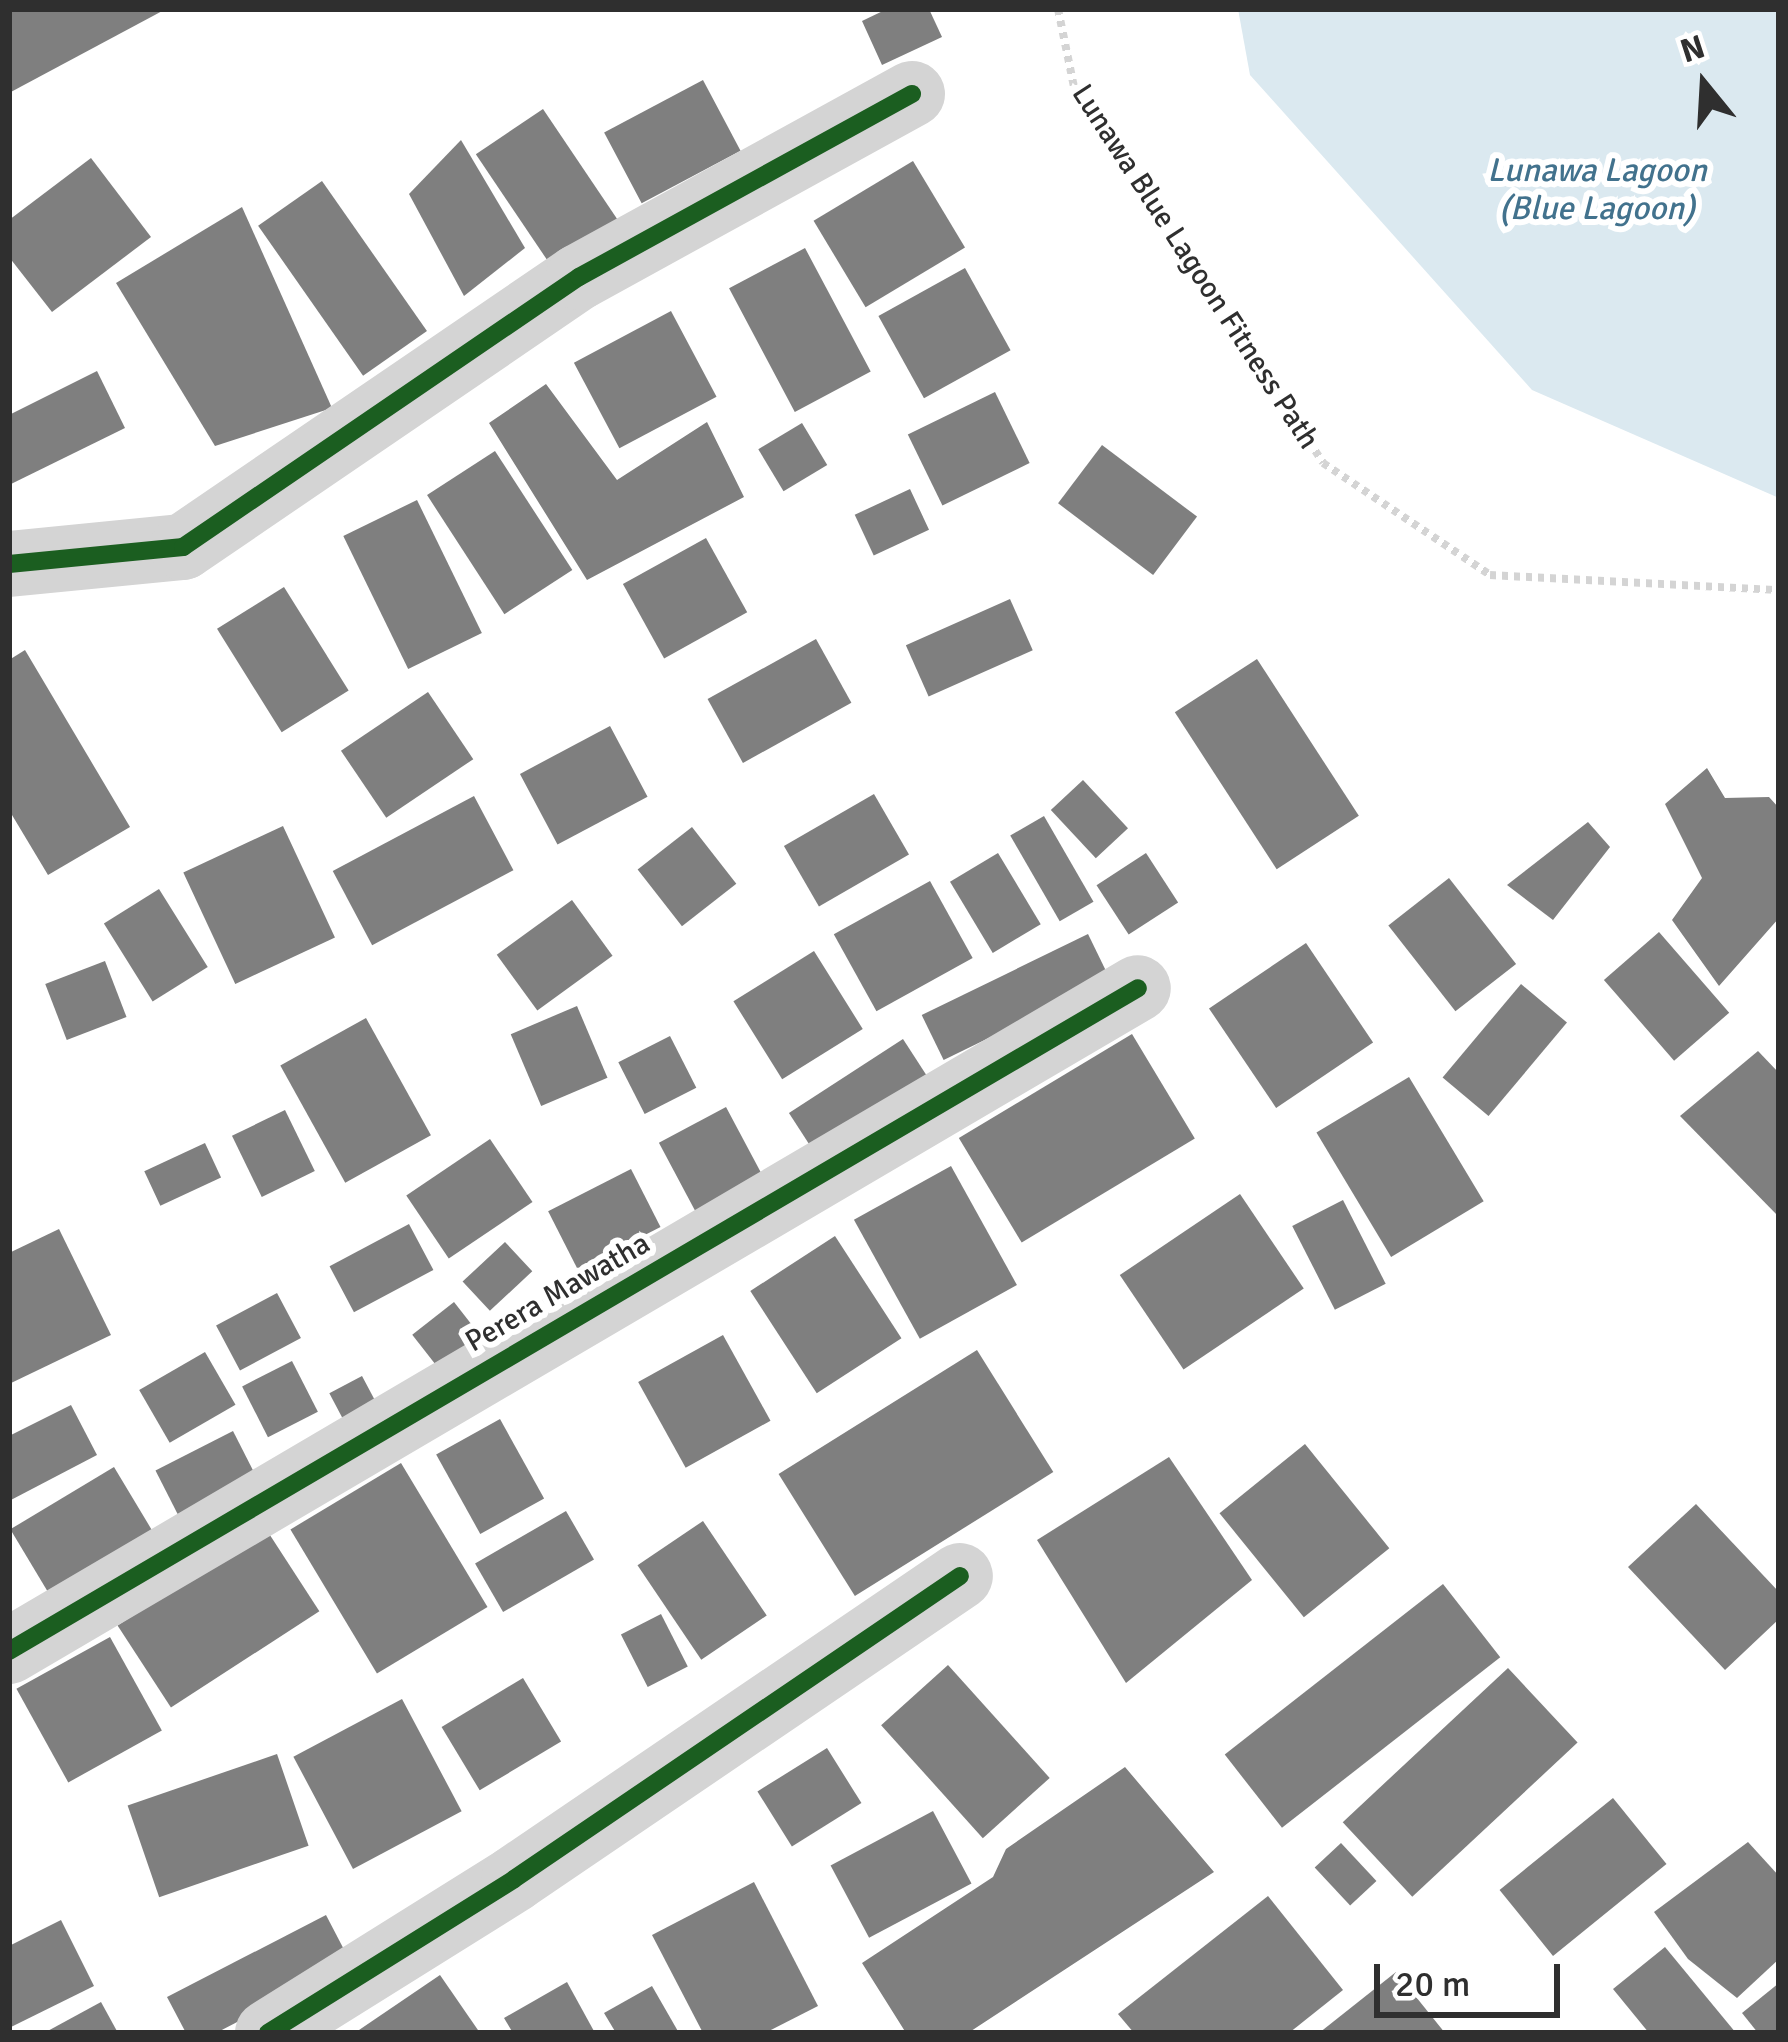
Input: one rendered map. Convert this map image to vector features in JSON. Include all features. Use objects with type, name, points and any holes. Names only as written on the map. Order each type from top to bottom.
[{"type":"street","points":[[9,564],[183,547],[579,277],[913,94]]},
{"type":"street","name":"Perera Mawatha","points":[[9,1651],[1138,988]]},
{"type":"street","points":[[268,2033],[514,1879],[960,1576]]},
{"type":"water","name":"Lunawa Lagoon (Blue Lagoon)","points":[[1238,9],[1779,9],[1779,498],[1532,390],[1250,75]]},
{"type":"building","points":[[9,9],[166,9],[9,93]]},
{"type":"building","points":[[887,9],[929,9],[942,37],[882,65],[862,21]]},
{"type":"building","points":[[703,80],[741,151],[642,203],[604,133]]},
{"type":"building","points":[[543,109],[618,221],[551,266],[476,154]]},
{"type":"building","points":[[461,140],[525,248],[464,296],[409,194]]},
{"type":"building","points":[[91,158],[151,237],[52,312],[9,257],[9,220]]},
{"type":"building","points":[[913,161],[965,248],[866,307],[814,221]]},
{"type":"building","points":[[322,181],[427,331],[363,376],[258,226]]},
{"type":"building","points":[[242,207],[332,408],[215,446],[116,283]]},
{"type":"building","points":[[805,248],[871,372],[795,412],[729,288]]},
{"type":"building","points":[[965,268],[1011,350],[924,398],[878,316]]},
{"type":"building","points":[[671,311],[717,397],[619,448],[574,363]]},
{"type":"building","points":[[97,371],[125,428],[9,485],[9,415]]},
{"type":"building","points":[[546,384],[617,480],[707,422],[744,497],[587,580],[489,423]]},
{"type":"building","points":[[995,392],[1030,463],[942,506],[908,435]]},
{"type":"building","points":[[802,423],[827,465],[784,491],[758,449]]},
{"type":"building","points":[[1102,445],[1197,517],[1153,575],[1058,503]]},
{"type":"building","points":[[495,451],[572,570],[504,614],[427,495]]},
{"type":"building","points":[[910,489],[929,530],[874,556],[855,515]]},
{"type":"building","points":[[417,500],[482,633],[408,669],[343,536]]},
{"type":"building","points":[[706,538],[747,612],[664,658],[623,584]]},
{"type":"building","points":[[284,587],[349,690],[282,732],[217,629]]},
{"type":"building","points":[[1010,599],[1033,650],[929,697],[906,645]]},
{"type":"building","points":[[816,639],[851,703],[743,763],[708,699]]},
{"type":"building","points":[[25,650],[130,827],[48,875],[9,810],[9,660]]},
{"type":"building","points":[[1257,659],[1359,816],[1277,869],[1175,712]]},
{"type":"building","points":[[428,692],[473,759],[386,818],[341,751]]},
{"type":"building","points":[[610,726],[648,797],[557,845],[520,774]]},
{"type":"building","points":[[1707,768],[1725,798],[1769,797],[1779,808],[1779,918],[1719,986],[1672,920],[1702,878],[1665,804]]},
{"type":"building","points":[[1083,780],[1128,828],[1096,858],[1051,810]]},
{"type":"building","points":[[874,794],[909,855],[819,907],[784,846]]},
{"type":"building","points":[[474,796],[513,870],[372,945],[333,871]]},
{"type":"building","points":[[1044,816],[1094,902],[1060,921],[1010,836]]},
{"type":"building","points":[[1588,822],[1610,847],[1553,920],[1507,885]]},
{"type":"building","points":[[283,826],[335,937],[235,984],[183,872]]},
{"type":"building","points":[[692,827],[736,884],[682,926],[638,869]]},
{"type":"building","points":[[998,853],[1041,924],[993,953],[950,882]]},
{"type":"building","points":[[1146,853],[1178,902],[1129,935],[1097,885]]},
{"type":"building","points":[[1449,878],[1516,964],[1455,1011],[1388,925]]},
{"type":"building","points":[[930,881],[973,958],[876,1011],[834,934]]},
{"type":"building","points":[[159,889],[208,967],[153,1001],[104,923]]},
{"type":"building","points":[[572,900],[613,956],[537,1010],[497,955]]},
{"type":"building","points":[[1659,932],[1729,1013],[1674,1061],[1604,980]]},
{"type":"building","points":[[1088,934],[1110,979],[944,1060],[922,1015]]},
{"type":"building","points":[[1306,943],[1373,1042],[1276,1108],[1209,1008]]},
{"type":"building","points":[[814,951],[863,1029],[782,1079],[733,1001]]},
{"type":"building","points":[[105,961],[127,1017],[67,1040],[45,984]]},
{"type":"building","points":[[1521,984],[1567,1023],[1489,1116],[1443,1077]]},
{"type":"building","points":[[577,1006],[607,1078],[541,1106],[511,1034]]},
{"type":"building","points":[[366,1018],[431,1135],[345,1183],[280,1066]]},
{"type":"building","points":[[1132,1034],[1195,1139],[1022,1243],[959,1138]]},
{"type":"building","points":[[670,1036],[696,1088],[645,1114],[618,1062]]},
{"type":"building","points":[[903,1039],[933,1085],[819,1159],[789,1113]]},
{"type":"building","points":[[1758,1051],[1779,1073],[1779,1217],[1680,1116]]},
{"type":"building","points":[[1409,1077],[1484,1201],[1391,1257],[1316,1133]]},
{"type":"building","points":[[726,1107],[763,1176],[696,1212],[659,1143]]},
{"type":"building","points":[[285,1110],[315,1171],[262,1197],[232,1136]]},
{"type":"building","points":[[490,1139],[532,1202],[449,1258],[406,1195]]},
{"type":"building","points":[[205,1143],[221,1177],[160,1206],[144,1171]]},
{"type":"building","points":[[951,1166],[1017,1285],[920,1339],[854,1220]]},
{"type":"building","points":[[631,1169],[661,1227],[578,1269],[548,1211]]},
{"type":"building","points":[[1240,1194],[1304,1289],[1184,1370],[1120,1275]]},
{"type":"building","points":[[1343,1200],[1386,1284],[1335,1310],[1292,1226]]},
{"type":"building","points":[[409,1224],[433,1270],[354,1312],[330,1266]]},
{"type":"building","points":[[59,1229],[111,1335],[9,1384],[9,1253]]},
{"type":"building","points":[[835,1236],[901,1338],[817,1393],[750,1291]]},
{"type":"building","points":[[505,1242],[532,1271],[490,1311],[463,1282]]},
{"type":"building","points":[[277,1293],[301,1338],[240,1370],[216,1325]]},
{"type":"building","points":[[454,1302],[492,1350],[450,1383],[412,1335]]},
{"type":"building","points":[[723,1335],[771,1421],[686,1468],[638,1382]]},
{"type":"building","points":[[977,1350],[1053,1472],[855,1596],[779,1474]]},
{"type":"building","points":[[205,1352],[236,1405],[170,1443],[139,1390]]},
{"type":"building","points":[[292,1361],[318,1412],[268,1437],[242,1386]]},
{"type":"building","points":[[362,1376],[381,1411],[348,1429],[329,1393]]},
{"type":"building","points":[[71,1405],[97,1455],[9,1501],[9,1436]]},
{"type":"building","points":[[500,1419],[544,1499],[480,1534],[436,1454]]},
{"type":"building","points":[[233,1431],[259,1483],[182,1522],[155,1470]]},
{"type":"building","points":[[1305,1444],[1389,1548],[1304,1617],[1220,1513]]},
{"type":"building","points":[[1169,1457],[1252,1580],[1126,1683],[1037,1540]]},
{"type":"building","points":[[401,1463],[488,1607],[377,1673],[290,1529]]},
{"type":"building","points":[[114,1467],[152,1530],[48,1593],[10,1529]]},
{"type":"building","points":[[1696,1504],[1779,1592],[1779,1619],[1725,1670],[1628,1567]]},
{"type":"building","points":[[566,1511],[594,1559],[503,1612],[475,1564]]},
{"type":"building","points":[[703,1521],[767,1616],[701,1660],[638,1565]]},
{"type":"building","points":[[266,1529],[319,1611],[171,1708],[118,1625]]},
{"type":"building","points":[[1443,1584],[1500,1657],[1282,1828],[1225,1755]]},
{"type":"building","points":[[661,1614],[688,1667],[648,1687],[621,1634]]},
{"type":"building","points":[[110,1637],[162,1731],[68,1782],[16,1689]]},
{"type":"building","points":[[948,1665],[1050,1778],[983,1838],[881,1725]]},
{"type":"building","points":[[1508,1668],[1578,1743],[1412,1897],[1343,1822]]},
{"type":"building","points":[[523,1678],[561,1741],[480,1790],[442,1727]]},
{"type":"building","points":[[402,1699],[462,1811],[353,1869],[293,1757]]},
{"type":"building","points":[[827,1748],[861,1803],[792,1847],[757,1791]]},
{"type":"building","points":[[277,1754],[309,1846],[159,1897],[128,1805]]},
{"type":"building","points":[[1125,1767],[1214,1872],[968,2033],[906,2033],[862,1963],[993,1877],[1006,1849]]},
{"type":"building","points":[[1613,1798],[1666,1864],[1553,1956],[1500,1890]]},
{"type":"building","points":[[933,1811],[971,1883],[869,1938],[831,1865]]},
{"type":"building","points":[[1748,1842],[1779,1876],[1779,1959],[1737,1998],[1688,1959],[1654,1912]]},
{"type":"building","points":[[1341,1843],[1376,1881],[1350,1906],[1315,1868]]},
{"type":"building","points":[[754,1882],[818,2006],[765,2033],[703,2033],[652,1935]]},
{"type":"building","points":[[1268,1896],[1343,1990],[1289,2033],[1134,2033],[1118,2014]]},
{"type":"building","points":[[326,1915],[351,1963],[216,2033],[186,2033],[167,1997]]},
{"type":"building","points":[[61,1920],[94,1986],[9,2028],[9,1946]]},
{"type":"building","points":[[1665,1947],[1736,2033],[1649,2033],[1613,1989]]},
{"type":"building","points":[[1396,1972],[1445,2033],[1319,2033]]},
{"type":"building","points":[[440,1975],[480,2033],[361,2033],[359,2030]]},
{"type":"building","points":[[567,1982],[595,2033],[513,2033],[504,2018]]},
{"type":"building","points":[[1779,1983],[1779,2033],[1758,2033],[1742,2013]]},
{"type":"building","points":[[652,1986],[679,2033],[616,2033],[604,2013]]},
{"type":"building","points":[[101,2002],[118,2033],[44,2033]]},
{"type":"cycle path","points":[[9,564],[183,547],[579,277],[912,94]]},
{"type":"cycle path","points":[[9,1651],[1138,988]]},
{"type":"cycle path","points":[[268,2033],[514,1879],[960,1576]]}]
